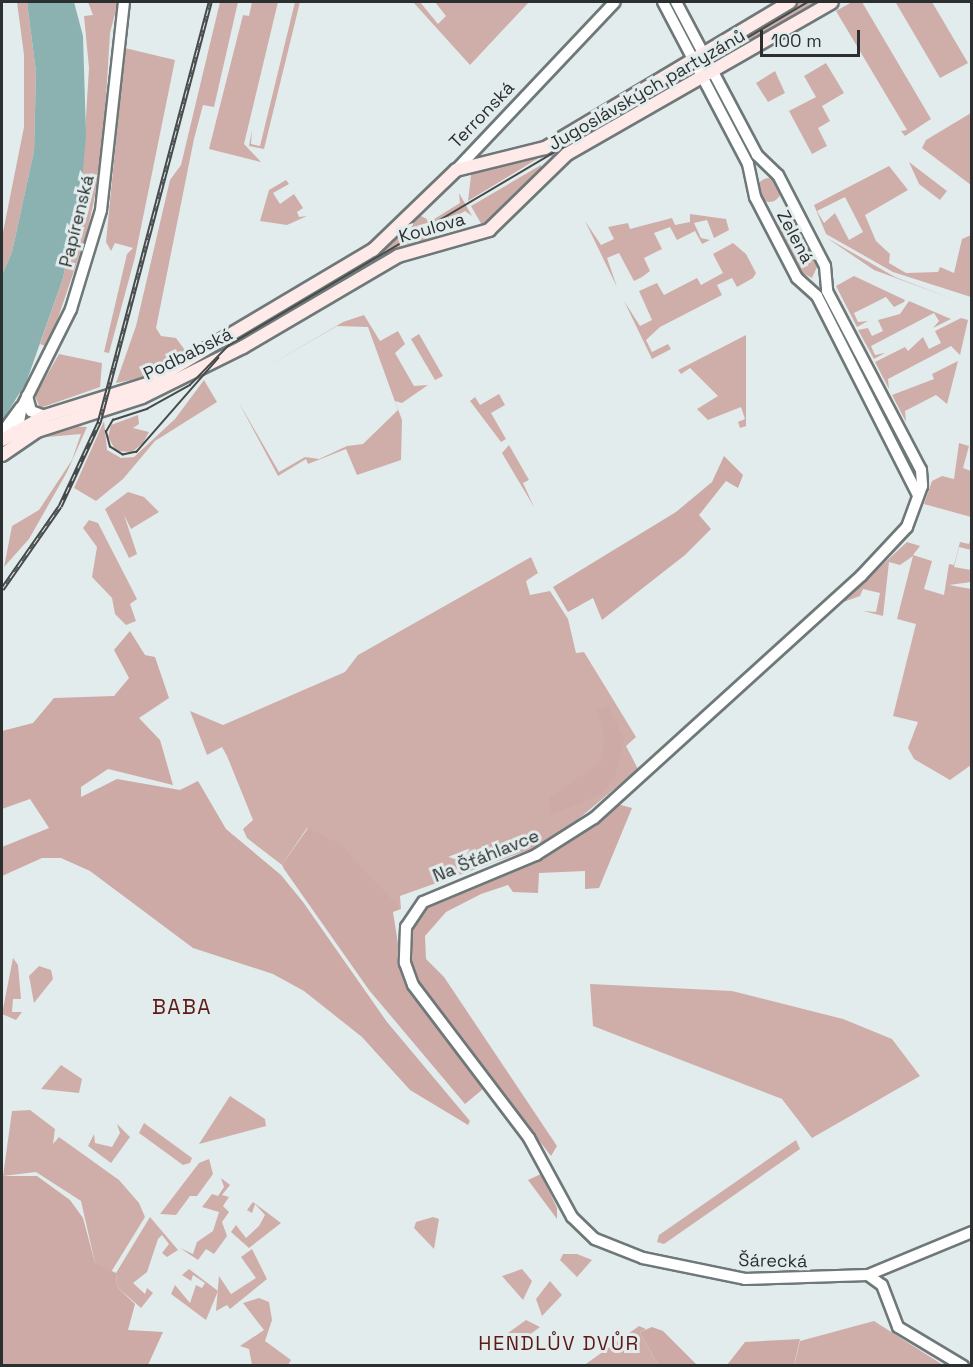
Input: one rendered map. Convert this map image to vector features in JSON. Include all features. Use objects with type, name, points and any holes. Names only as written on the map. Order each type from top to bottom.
[{"type":"main road","name":"Jugoslávských partyzánů","points":[[456,170],[545,148],[790,2]]},
{"type":"main road","name":"Jugoslávských partyzánů","points":[[493,227],[559,159],[708,76],[832,2]]},
{"type":"main road","name":"Terronská","points":[[373,250],[456,170]]},
{"type":"main road","name":"Koulova","points":[[382,264],[493,227]]},
{"type":"main road","name":"Podbabská","points":[[4,447],[20,428],[45,416],[138,388],[373,250]]},
{"type":"main road","name":"Podbabská","points":[[4,447],[37,431],[159,389],[243,347],[382,264]]},
{"type":"street","name":"Papírenská","points":[[2,433],[26,399],[71,309],[100,210],[124,2]]},
{"type":"street","name":"Terronská","points":[[456,170],[615,2]]},
{"type":"street","name":"Zelená","points":[[663,2],[698,56]]},
{"type":"street","name":"Zelená","points":[[676,2],[750,174],[754,196],[792,267],[817,296],[918,478]]},
{"type":"street","name":"Zelená","points":[[708,76],[757,155],[768,165],[825,266],[827,291],[918,478]]},
{"type":"street","points":[[750,174],[768,165]]},
{"type":"street","name":"Papírenská","points":[[20,428],[26,399]]},
{"type":"street","points":[[26,399],[31,411],[45,416]]},
{"type":"street","points":[[20,428],[37,431]]},
{"type":"street","name":"Na Šťáhlavce","points":[[577,1223],[529,1138],[413,985],[403,950],[410,918],[441,891],[536,855],[594,818],[898,538],[918,498],[918,478]]},
{"type":"street","name":"Šárecká","points":[[577,1223],[604,1245],[628,1254],[726,1276],[785,1281],[868,1275],[972,1232]]},
{"type":"street","points":[[868,1275],[882,1285],[898,1327],[963,1365]]},
{"type":"shaded area","points":[[17,2],[27,2],[36,72],[34,151],[12,252],[2,275],[2,237],[24,127],[24,55]]},
{"type":"shaded area","points":[[88,2],[118,2],[110,33],[102,162],[87,233],[48,347],[40,344],[63,278],[81,195],[89,68],[84,16],[93,15]]},
{"type":"shaded area","points":[[220,2],[238,2],[214,107],[203,105],[194,139],[156,328],[161,336],[176,338],[187,353],[142,378],[116,383],[136,326],[170,180],[181,165]]},
{"type":"shaded area","points":[[252,2],[278,2],[244,144],[261,162],[209,149],[243,15],[249,16]]},
{"type":"shaded area","points":[[295,2],[300,2],[264,149],[249,146],[252,130],[251,144],[260,146]]},
{"type":"shaded area","points":[[413,2],[420,2],[438,24],[446,16],[435,2],[529,2],[470,65]]},
{"type":"shaded area","points":[[795,2],[813,2],[817,8],[722,64],[715,51]]},
{"type":"shaded area","points":[[852,2],[862,2],[931,119],[905,136],[901,131],[907,130],[836,11]]},
{"type":"shaded area","points":[[932,2],[968,63],[940,78],[896,3]]},
{"type":"shaded area","points":[[125,48],[175,60],[135,257],[109,353],[104,352],[127,254],[133,248],[115,243],[111,251],[106,242]]},
{"type":"shaded area","points":[[826,63],[844,93],[822,106],[830,121],[818,128],[827,146],[812,154],[789,111],[816,97],[804,76]]},
{"type":"shaded area","points":[[775,71],[785,93],[768,102],[756,83]]},
{"type":"shaded area","points":[[618,106],[626,120],[554,161],[548,150]]},
{"type":"shaded area","points":[[971,113],[971,185],[922,148],[926,140]]},
{"type":"shaded area","points":[[537,157],[537,159],[468,201],[472,167]]},
{"type":"shaded area","points":[[909,162],[947,191],[940,200],[919,184]]},
{"type":"shaded area","points":[[541,165],[542,171],[499,217],[483,227],[471,206]]},
{"type":"shaded area","points":[[889,166],[908,190],[865,215],[876,241],[890,254],[889,263],[906,273],[938,272],[940,267],[954,273],[962,239],[971,235],[971,297],[893,272],[826,234],[814,205]],"holes":[[[845,197],[863,232],[849,240],[835,213],[824,223],[817,211]]]},
{"type":"shaded area","points":[[769,178],[778,181],[781,190],[778,199],[769,202],[760,199],[757,190],[760,181]]},
{"type":"shaded area","points":[[286,180],[289,184],[273,193],[280,204],[294,194],[303,208],[297,212],[299,217],[307,216],[287,225],[260,221],[269,190]]},
{"type":"shaded area","points":[[459,193],[472,216],[465,211],[440,226],[435,240],[386,257],[382,250],[419,215],[431,221],[460,203]]},
{"type":"shaded area","points":[[690,214],[726,219],[729,230],[714,238],[707,220],[694,223],[701,238],[710,240],[702,244],[695,231],[677,240],[670,227],[654,233],[662,249],[644,258],[650,271],[642,277],[634,281],[619,253],[607,258],[617,287],[585,221],[601,245],[614,239],[608,227],[628,223],[630,229],[672,218],[675,225],[690,222]]},
{"type":"shaded area","points":[[789,216],[818,265],[812,278],[802,273],[777,226]]},
{"type":"shaded area","points":[[827,238],[895,277],[953,299],[874,270]]},
{"type":"shaded area","points":[[733,243],[746,254],[756,273],[753,278],[737,287],[732,278],[717,285],[722,295],[660,327],[646,340],[652,352],[668,344],[671,349],[652,359],[624,301],[640,326],[652,320],[639,291],[657,283],[664,295],[697,278],[701,285],[723,273],[713,254]]},
{"type":"shaded area","points":[[854,276],[905,300],[894,307],[886,297],[854,313],[858,322],[868,321],[857,327],[836,286]]},
{"type":"shaded area","points":[[827,294],[917,466],[911,470],[820,297]]},
{"type":"shaded area","points":[[909,301],[951,319],[933,328],[939,321],[934,313],[871,346],[875,355],[885,353],[874,359],[858,330],[868,328],[872,336],[883,331],[878,320],[900,314]]},
{"type":"shaded area","points":[[364,315],[380,341],[398,331],[405,344],[395,353],[414,386],[428,385],[402,403],[395,401],[402,420],[401,460],[357,475],[346,449],[308,464],[306,459],[278,476],[238,401],[279,472],[305,457],[319,459],[347,446],[363,444],[398,410],[368,327],[337,326],[258,372],[343,322]]},
{"type":"shaded area","points":[[961,318],[968,320],[960,355],[951,346],[888,379],[889,389],[875,362],[905,347],[908,351],[923,337],[929,349],[941,343],[935,331]]},
{"type":"shaded area","points":[[419,334],[443,376],[435,380],[411,339]]},
{"type":"shaded area","points":[[746,335],[746,426],[740,428],[738,422],[745,419],[741,407],[708,420],[697,409],[718,396],[690,368],[681,374],[678,370]]},
{"type":"shaded area","points":[[59,354],[102,363],[100,387],[40,408],[35,396]]},
{"type":"shaded area","points":[[958,361],[947,404],[936,395],[905,411],[906,422],[892,395],[934,379],[932,374]]},
{"type":"shaded area","points":[[204,380],[217,402],[155,441],[123,479],[96,501],[74,488],[104,421],[107,450],[121,458],[134,457],[175,419]]},
{"type":"shaded area","points":[[499,394],[505,405],[491,413],[506,439],[501,442],[470,401],[475,397],[480,405]]},
{"type":"shaded area","points":[[138,415],[139,424],[133,428],[149,432],[143,443],[132,452],[116,451],[108,437],[111,425]]},
{"type":"shaded area","points":[[66,426],[87,427],[67,472],[29,539],[4,567],[12,526],[39,510],[72,460],[81,434],[36,438]]},
{"type":"shaded area","points":[[959,443],[969,446],[963,468],[971,471],[971,517],[924,504],[932,481],[942,476],[954,479]]},
{"type":"shaded area","points":[[509,445],[529,480],[523,483],[534,507],[502,453]]},
{"type":"shaded area","points":[[724,456],[743,475],[738,488],[726,481],[699,515],[711,529],[685,555],[602,620],[593,598],[568,612],[553,587],[676,512],[712,482]]},
{"type":"shaded area","points":[[128,492],[144,497],[159,512],[131,529],[124,515],[137,554],[129,558],[105,509]]},
{"type":"shaded area","points":[[89,520],[98,523],[137,599],[130,604],[136,621],[126,625],[115,614],[112,598],[92,577],[97,547],[83,528]]},
{"type":"shaded area","points":[[971,537],[971,550],[959,547],[954,567],[971,570],[971,582],[949,585],[971,589],[971,765],[950,780],[914,759],[908,748],[918,722],[893,716],[916,624],[897,619],[913,556],[900,565],[889,562],[883,616],[863,611],[876,612],[880,593],[863,589],[860,596],[841,603],[907,542],[920,546],[913,555],[932,561],[924,589],[944,595],[949,564],[954,565],[960,542],[969,544]]},
{"type":"shaded area","points":[[531,557],[538,573],[526,581],[530,595],[550,591],[568,619],[576,653],[584,652],[636,737],[626,746],[638,769],[564,831],[537,847],[400,896],[401,909],[307,828],[282,865],[247,838],[243,829],[253,820],[227,756],[222,747],[207,755],[190,711],[223,725],[345,672],[358,655]]},
{"type":"shaded area","points":[[130,631],[145,655],[155,657],[169,698],[139,718],[160,740],[173,785],[108,769],[81,787],[81,797],[117,779],[180,790],[198,781],[226,829],[281,875],[303,902],[387,1022],[470,1121],[468,1125],[410,1090],[362,1037],[304,991],[273,974],[193,948],[90,871],[61,858],[42,858],[2,876],[2,847],[49,828],[30,799],[2,809],[2,731],[33,723],[54,698],[114,696],[129,678],[114,650]]},
{"type":"shaded area","points":[[608,706],[624,739],[615,778],[601,795],[551,815],[549,797],[601,762],[605,738],[597,710]]},
{"type":"shaded area","points":[[617,804],[632,808],[599,888],[585,889],[585,871],[539,873],[538,893],[513,892],[508,885],[481,894],[446,912],[425,936],[426,959],[444,977],[557,1146],[551,1156],[417,983],[409,962],[410,929],[427,906],[554,851]]},
{"type":"shaded area","points":[[308,828],[341,845],[401,909],[393,912],[404,982],[483,1089],[465,1104],[369,990],[284,869],[282,865]]},
{"type":"shaded area","points":[[13,958],[18,965],[21,999],[13,999],[12,1012],[22,1012],[16,1020],[2,1014]]},
{"type":"shaded area","points":[[39,966],[51,970],[53,979],[34,1003],[29,976]]},
{"type":"shaded area","points":[[590,984],[732,991],[843,1019],[892,1039],[920,1076],[812,1138],[782,1099],[593,1026]]},
{"type":"shaded area","points":[[61,1065],[82,1079],[79,1093],[41,1089]]},
{"type":"shaded area","points":[[230,1096],[265,1119],[266,1126],[199,1144]]},
{"type":"shaded area","points":[[30,1110],[55,1129],[53,1144],[59,1137],[119,1180],[139,1203],[145,1217],[108,1277],[95,1263],[81,1201],[36,1172],[3,1176],[12,1111]]},
{"type":"shaded area","points":[[144,1123],[192,1158],[190,1163],[183,1165],[139,1133]]},
{"type":"shaded area","points":[[117,1124],[130,1137],[111,1163],[88,1146],[94,1134],[95,1143],[112,1147],[120,1133]]},
{"type":"shaded area","points":[[796,1140],[800,1149],[664,1244],[657,1242],[659,1235]]},
{"type":"shaded area","points":[[209,1159],[213,1174],[197,1196],[190,1196],[176,1215],[160,1214],[199,1163]]},
{"type":"shaded area","points":[[541,1174],[557,1208],[557,1219],[528,1180]]},
{"type":"shaded area","points":[[2,1176],[37,1176],[70,1200],[83,1218],[95,1263],[116,1273],[117,1287],[135,1304],[128,1330],[163,1332],[148,1365],[2,1365]]},
{"type":"shaded area","points":[[221,1178],[230,1185],[222,1195],[229,1197],[223,1206],[229,1212],[222,1222],[227,1236],[214,1254],[206,1249],[198,1260],[180,1248],[193,1254],[197,1242],[213,1231],[219,1212],[202,1207],[212,1194],[218,1196],[224,1187]]},
{"type":"shaded area","points":[[253,1202],[281,1223],[249,1248],[231,1232],[236,1225],[246,1238],[259,1226],[265,1215],[255,1204],[252,1213],[247,1210]]},
{"type":"shaded area","points":[[150,1217],[178,1250],[167,1257],[162,1253],[169,1244],[162,1235],[158,1239],[147,1272],[133,1283],[145,1294],[147,1288],[153,1293],[141,1308],[117,1287],[116,1273]]},
{"type":"shaded area","points":[[433,1217],[439,1219],[434,1249],[414,1228],[416,1222]]},
{"type":"shaded area","points":[[252,1249],[267,1279],[230,1309],[227,1305],[216,1311],[219,1276],[231,1294],[256,1278],[241,1257]]},
{"type":"shaded area","points":[[563,1254],[577,1254],[592,1260],[577,1277],[560,1260]]},
{"type":"shaded area","points":[[189,1269],[218,1291],[206,1320],[171,1294],[175,1285],[190,1303],[196,1285],[202,1288],[205,1283],[193,1275],[191,1281],[182,1275]]},
{"type":"shaded area","points":[[522,1269],[532,1281],[523,1300],[502,1276]]},
{"type":"shaded area","points":[[550,1281],[562,1295],[542,1316],[536,1299]]},
{"type":"shaded area","points":[[259,1298],[269,1302],[272,1320],[265,1341],[291,1360],[288,1365],[252,1365],[249,1349],[240,1346],[264,1330],[243,1303]]},
{"type":"shaded area","points":[[526,1320],[540,1327],[521,1341],[527,1354],[508,1333]]},
{"type":"shaded area","points":[[874,1321],[943,1365],[794,1366],[800,1341]]},
{"type":"shaded area","points":[[639,1326],[646,1329],[640,1332],[658,1365],[583,1366]]},
{"type":"shaded area","points":[[652,1327],[663,1331],[697,1365],[658,1365],[640,1332]]},
{"type":"shaded area","points":[[800,1339],[794,1365],[727,1365],[745,1342]]},
{"type":"water","points":[[27,2],[74,2],[83,36],[86,135],[81,195],[63,278],[26,383],[2,421],[2,275],[12,252],[34,151],[36,72]]},
{"type":"tram line","points":[[219,358],[137,452],[123,455],[110,447],[106,432],[113,420],[147,409],[190,385],[229,345],[808,2]]},
{"type":"railway","points":[[2,589],[60,506],[99,422],[210,2]]},
{"type":"district","name":"BABA","points":[[182,1007]]},
{"type":"district","name":"HENDLŮV DVŮR","points":[[559,1343]]}]
